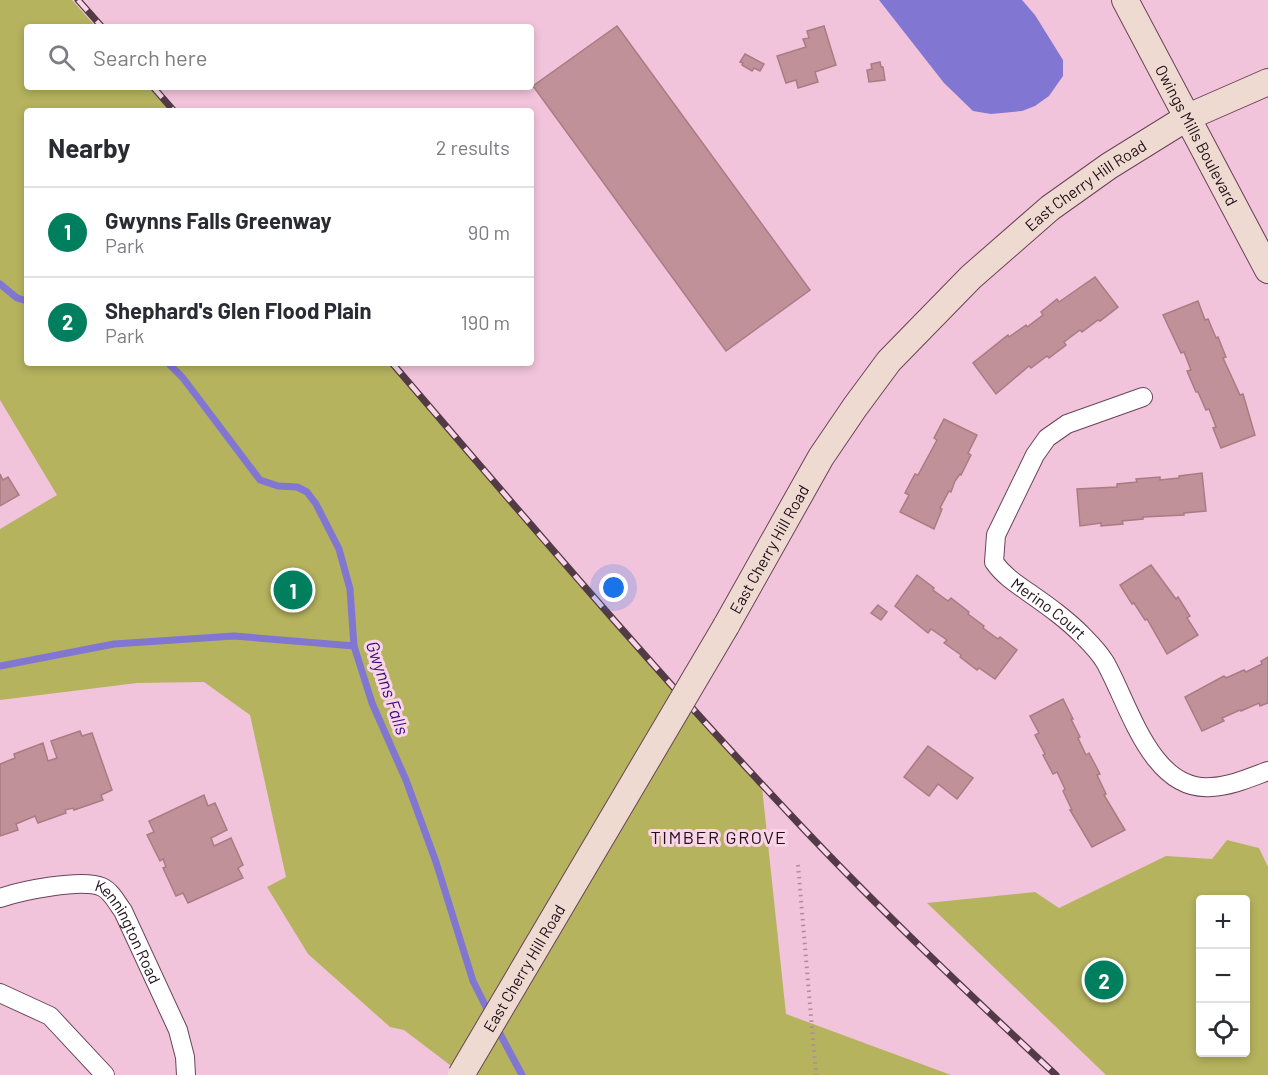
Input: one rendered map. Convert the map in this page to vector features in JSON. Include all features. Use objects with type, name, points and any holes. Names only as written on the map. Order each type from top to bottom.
[{"type":"main road","name":"Owings Mills Boulevard","points":[[1125,0],[1268,270]]},
{"type":"main road","name":"East Cherry Hill Road","points":[[461,1075],[726,626],[821,458],[889,362],[971,277],[1050,208],[1109,166],[1188,117],[1268,82]]},
{"type":"street","name":"Merino Court","points":[[1143,397],[1066,424],[1047,438],[1035,455],[996,535],[994,562],[1001,572],[1060,615],[1104,660],[1149,751],[1162,767],[1177,779],[1191,786],[1210,788],[1234,783],[1268,771]]},
{"type":"street","name":"Kennington Road","points":[[0,898],[29,890],[89,884],[102,887],[111,894],[123,911],[178,1030],[185,1057],[186,1075]]},
{"type":"street","points":[[0,993],[50,1016],[105,1075]]},
{"type":"path","points":[[798,865],[816,1075]]},
{"type":"shaded area","points":[[0,0],[72,0],[93,24],[24,24],[24,90],[152,90],[167,108],[24,108],[24,366],[395,366],[639,651],[762,787],[786,1014],[951,1075],[463,1075],[404,1030],[390,1027],[308,954],[267,887],[286,877],[250,715],[204,682],[137,683],[0,700],[0,529],[57,495],[0,400]]},
{"type":"shaded area","points":[[879,0],[1022,0],[1035,15],[1063,60],[1063,76],[1049,96],[1035,106],[1022,111],[991,114],[973,111],[944,83]]},
{"type":"shaded area","points":[[1227,840],[1259,848],[1268,867],[1268,1075],[1106,1075],[927,903],[1035,892],[1059,908],[1166,856],[1212,859]]},
{"type":"building","points":[[617,26],[810,290],[726,351],[534,85]]},
{"type":"building","points":[[824,26],[836,65],[815,72],[818,82],[798,88],[796,80],[786,83],[777,56],[806,47],[803,39],[809,38],[807,31]]},
{"type":"building","points":[[745,54],[764,64],[760,71],[754,68],[752,71],[742,65],[743,63],[740,62]]},
{"type":"building","points":[[880,62],[885,80],[869,82],[867,70],[872,69],[871,64]]},
{"type":"building","points":[[1095,277],[1118,307],[1082,332],[1080,330],[1064,342],[1066,345],[1049,358],[1047,356],[1031,368],[1029,366],[996,394],[973,363],[1008,335],[1009,337],[1026,325],[1027,327],[1043,315],[1041,312],[1057,299],[1059,302]]},
{"type":"building","points":[[1198,301],[1205,320],[1208,319],[1216,338],[1218,337],[1226,357],[1223,358],[1240,395],[1243,394],[1255,435],[1221,448],[1209,409],[1206,410],[1196,392],[1187,371],[1191,370],[1184,352],[1181,353],[1163,315]]},
{"type":"building","points":[[944,419],[977,435],[968,453],[971,455],[961,475],[955,481],[951,492],[949,491],[940,508],[942,509],[934,529],[900,512],[909,495],[905,493],[915,474],[918,475],[937,440],[934,438]]},
{"type":"building","points":[[1202,473],[1206,511],[1184,513],[1184,515],[1143,517],[1143,519],[1122,521],[1123,524],[1101,526],[1101,523],[1080,526],[1077,489],[1117,487],[1117,484],[1137,482],[1136,479],[1160,477],[1160,480]]},
{"type":"building","points":[[0,474],[3,480],[8,477],[19,495],[0,506]]},
{"type":"building","points":[[1151,565],[1176,599],[1178,597],[1190,616],[1187,618],[1198,635],[1167,654],[1147,619],[1145,620],[1134,603],[1132,604],[1120,585]]},
{"type":"building","points":[[917,575],[948,601],[951,598],[969,612],[968,614],[984,626],[983,628],[1017,650],[995,679],[979,668],[977,670],[944,643],[947,640],[931,629],[928,633],[895,606]]},
{"type":"building","points":[[878,605],[887,612],[881,620],[871,613]]},
{"type":"building","points":[[1268,657],[1268,703],[1260,706],[1259,703],[1240,710],[1222,718],[1224,721],[1202,731],[1185,697],[1224,676],[1226,678],[1244,670],[1246,672],[1262,664],[1261,661]]},
{"type":"building","points":[[1063,699],[1086,755],[1089,753],[1100,774],[1097,775],[1106,794],[1104,795],[1125,830],[1092,847],[1070,810],[1072,810],[1063,791],[1065,789],[1057,772],[1053,774],[1043,755],[1045,754],[1035,735],[1039,733],[1030,716]]},
{"type":"building","points":[[80,731],[82,736],[92,733],[112,790],[101,795],[103,800],[74,810],[73,808],[65,810],[66,813],[38,823],[35,816],[16,824],[18,830],[0,836],[0,764],[15,758],[14,754],[43,743],[48,761],[57,758],[51,741]]},
{"type":"building","points":[[928,746],[973,778],[957,799],[938,784],[929,796],[904,777]]},
{"type":"building","points":[[204,795],[208,806],[215,803],[227,830],[211,838],[214,846],[231,838],[243,865],[238,868],[243,878],[188,903],[183,893],[176,896],[163,868],[166,867],[163,859],[160,861],[147,835],[154,832],[149,821]]},
{"type":"waterway","name":"Gwynns Falls","points":[[0,284],[17,298],[24,300]]},
{"type":"waterway","name":"Gwynns Falls","points":[[171,366],[183,378],[260,480],[278,486],[297,487],[307,492],[316,504],[339,549],[350,589],[354,646],[372,703],[406,780],[436,862],[473,981],[490,1015]]},
{"type":"waterway","points":[[0,666],[114,644],[234,636],[354,646]]},
{"type":"waterway","name":"Gwynns Falls","points":[[497,1028],[522,1075]]},
{"type":"railway","points":[[78,0],[99,24]]},
{"type":"railway","points":[[156,90],[171,108]]},
{"type":"railway","points":[[395,366],[593,597],[747,769],[894,921],[1056,1075]]},
{"type":"place","name":"Gwynns Falls Greenway","points":[[293,590]]},
{"type":"place","name":"Shephard's Glen Flood Plain","points":[[1104,980]]},
{"type":"district","name":"TIMBER GROVE","points":[[719,838]]}]
